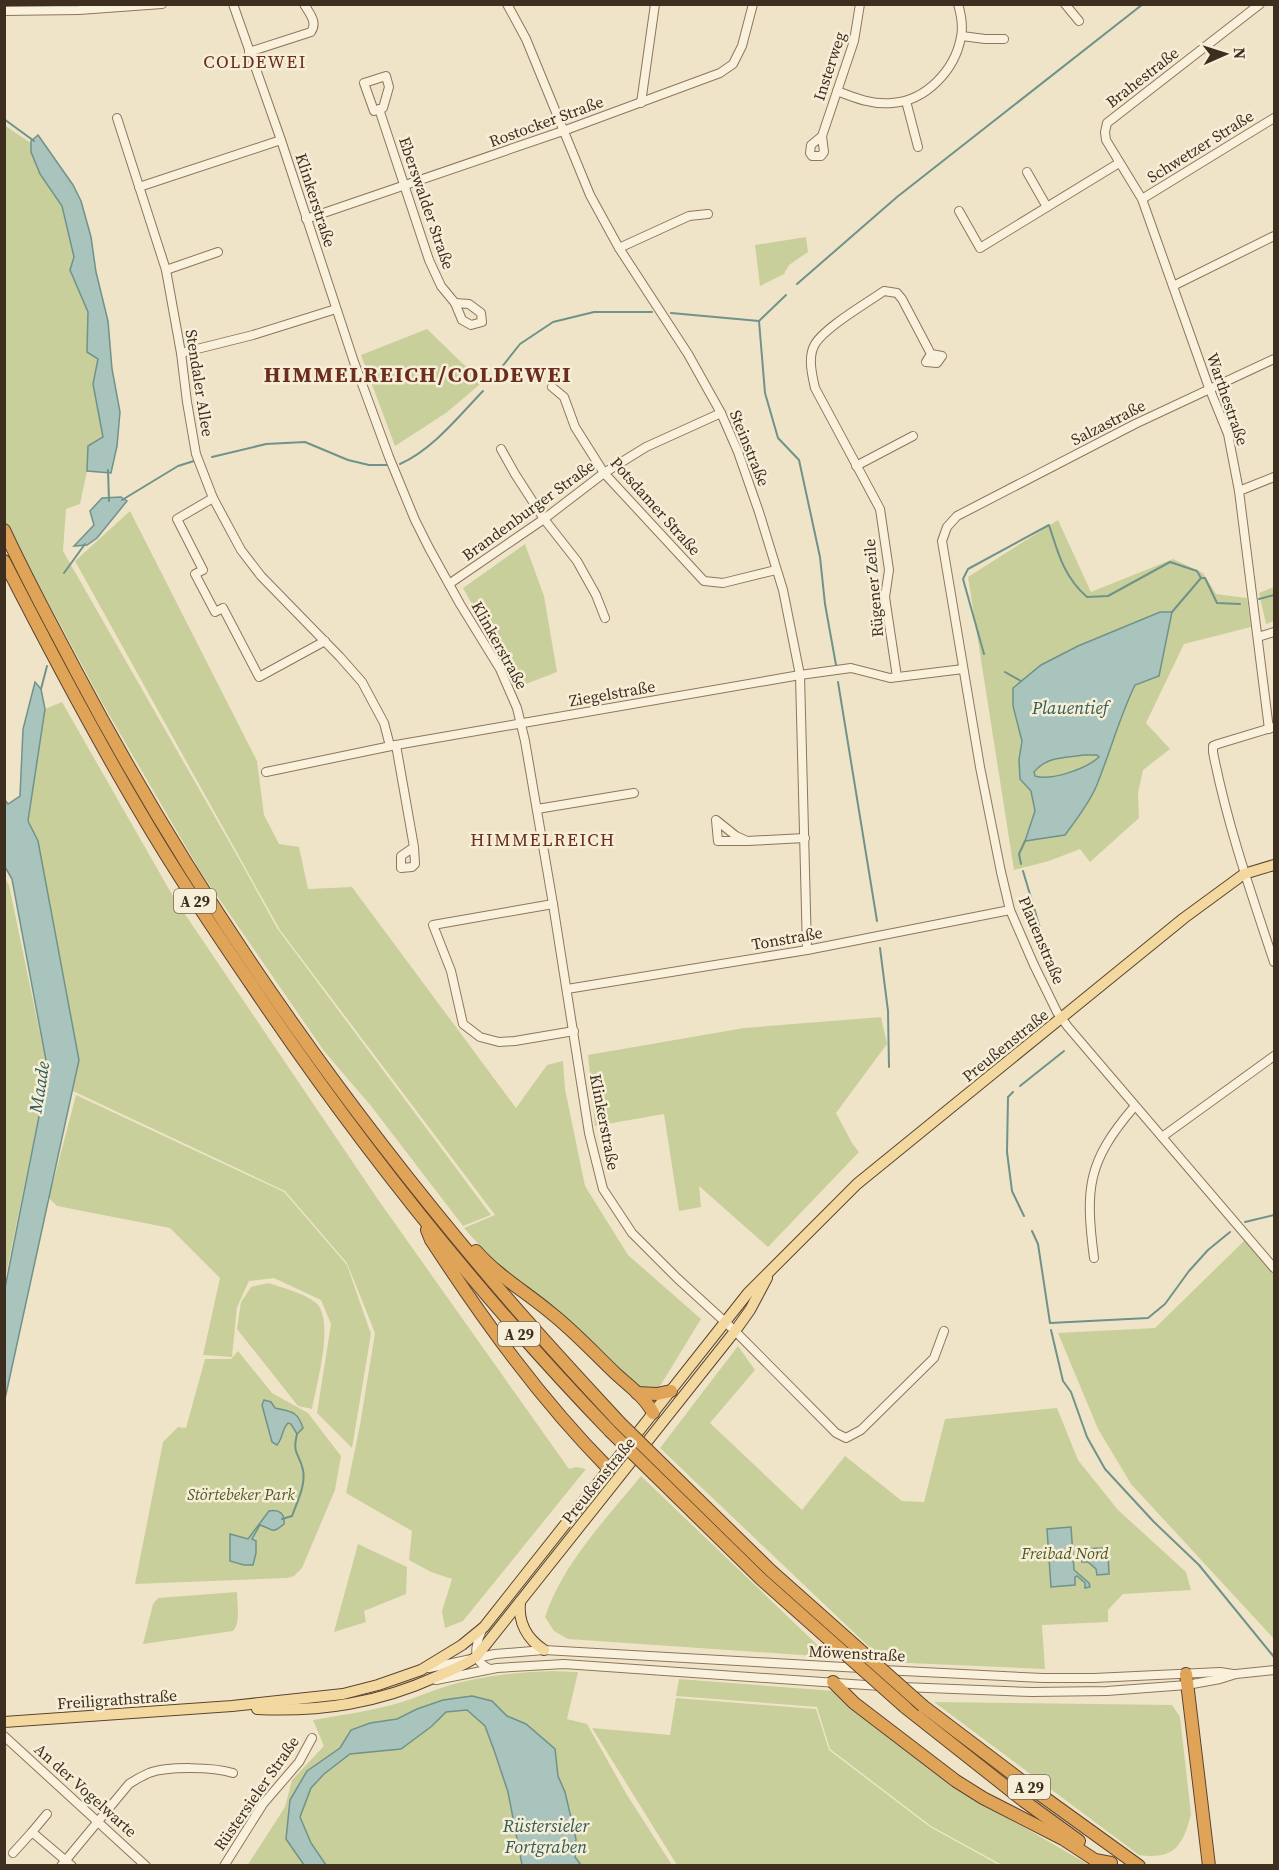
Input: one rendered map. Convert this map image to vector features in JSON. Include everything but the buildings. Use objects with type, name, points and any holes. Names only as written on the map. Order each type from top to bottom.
[{"type":"highway","name":"A 29","points":[[4,530],[100,716],[200,885],[333,1080],[444,1223],[614,1427],[761,1579],[905,1707],[1024,1801],[1113,1864]]},
{"type":"highway","name":"A 29","points":[[4,561],[89,722],[140,812],[190,892],[309,1068],[493,1305],[561,1380],[923,1706],[1139,1866]]},
{"type":"highway","points":[[423,1217],[430,1240],[494,1334],[562,1419],[609,1469]]},
{"type":"highway","points":[[444,1223],[461,1234],[499,1274],[551,1312],[637,1394],[653,1413]]},
{"type":"highway","points":[[637,1394],[671,1391]]},
{"type":"highway","points":[[1186,1680],[1209,1866]]},
{"type":"highway","points":[[833,1682],[854,1703],[956,1781],[983,1798],[1063,1839],[1095,1860],[1113,1864]]},
{"type":"main road","name":"Preußenstraße","points":[[422,1670],[484,1628],[757,1283],[857,1184],[1184,918],[1244,874],[1275,865]]},
{"type":"main road","name":"Preußenstraße","points":[[425,1683],[476,1657],[735,1331],[750,1310],[770,1271]]},
{"type":"main road","points":[[653,1413],[656,1430]]},
{"type":"main road","points":[[609,1469],[624,1471]]},
{"type":"main road","points":[[520,1602],[524,1629],[532,1641],[544,1650]]},
{"type":"main road","name":"Freiligrathstraße","points":[[4,1722],[232,1706],[343,1694],[422,1670]]},
{"type":"main road","name":"Freiligrathstraße","points":[[232,1706],[286,1710],[329,1708],[370,1700],[425,1683]]},
{"type":"street","points":[[4,11],[70,11],[162,4]]},
{"type":"street","name":"Klinkerstraße","points":[[233,4],[281,140],[371,412],[414,520],[500,669],[522,724],[554,904],[590,1141],[603,1189],[632,1233],[726,1322],[836,1433],[846,1438],[861,1430],[934,1358],[944,1331]]},
{"type":"street","points":[[249,52],[311,32],[314,24],[304,4]]},
{"type":"street","name":"Steinstraße","points":[[507,4],[526,39],[590,195],[619,248],[688,354],[721,413],[756,502],[783,590],[800,675],[807,950]]},
{"type":"street","points":[[641,103],[654,4]]},
{"type":"street","name":"Rostocker Straße","points":[[306,219],[563,131],[720,73],[733,64],[742,46],[753,4]]},
{"type":"street","points":[[837,91],[870,102],[892,103],[926,92],[942,78],[954,58],[962,36],[958,4]]},
{"type":"street","points":[[1065,4],[1079,21]]},
{"type":"street","name":"Brahestraße","points":[[1105,132],[1107,123],[1260,4]]},
{"type":"street","name":"Insterweg","points":[[822,136],[854,41],[861,5]]},
{"type":"street","points":[[962,36],[1004,39]]},
{"type":"street","points":[[906,100],[918,147]]},
{"type":"street","name":"Eberswalder Straße","points":[[379,109],[429,260],[441,286],[455,303]]},
{"type":"street","name":"Stendaler Allee","points":[[117,118],[166,270],[196,454],[213,498],[241,550],[261,576],[362,682],[384,723],[393,746],[414,847]]},
{"type":"street","name":"Schwetzer Straße","points":[[1142,199],[1275,118]]},
{"type":"street","name":"Warthestraße","points":[[1105,132],[1106,140],[1119,164],[1142,199],[1228,434],[1239,491],[1272,728]]},
{"type":"street","points":[[139,187],[281,140]]},
{"type":"street","points":[[959,211],[981,248],[1119,164]]},
{"type":"street","points":[[1027,172],[1047,207]]},
{"type":"street","points":[[619,248],[689,216],[708,214]]},
{"type":"street","points":[[1173,286],[1275,236]]},
{"type":"street","points":[[166,270],[218,252]]},
{"type":"street","name":"Rügener Zeile","points":[[897,677],[885,597],[889,570],[880,509],[815,388],[811,372],[813,348],[821,336],[884,291],[897,293],[902,299],[931,354]]},
{"type":"street","points":[[181,352],[253,335],[336,309]]},
{"type":"street","name":"Salzastraße","points":[[957,516],[1135,424],[1275,359]]},
{"type":"street","name":"Potsdamer Straße","points":[[552,387],[564,396],[575,427],[604,473],[704,581],[723,583],[776,570]]},
{"type":"street","name":"Brandenburger Straße","points":[[449,584],[544,519],[604,473],[646,447],[721,413]]},
{"type":"street","points":[[856,466],[913,436]]},
{"type":"street","points":[[501,449],[544,519],[577,561],[596,595],[605,618]]},
{"type":"street","points":[[1239,491],[1275,477]]},
{"type":"street","points":[[213,498],[177,519],[203,570],[195,574],[215,612],[223,608],[259,677],[325,641]]},
{"type":"street","name":"Plauenstraße","points":[[957,516],[947,526],[942,541],[996,849],[1010,910],[1034,964],[1062,1018],[1134,1107],[1275,1268]]},
{"type":"street","points":[[1258,637],[1275,632]]},
{"type":"street","name":"Ziegelstraße","points":[[266,772],[393,746],[800,675],[850,668],[890,678],[963,669]]},
{"type":"street","points":[[1272,728],[1213,746],[1218,777],[1244,874],[1275,962]]},
{"type":"street","points":[[537,809],[634,793]]},
{"type":"street","points":[[747,841],[805,838]]},
{"type":"street","points":[[554,904],[433,925],[451,971],[463,1024],[480,1037],[499,1041],[529,1040],[574,1031]]},
{"type":"street","name":"Tonstraße","points":[[567,989],[807,950],[1010,910]]},
{"type":"street","points":[[1162,1137],[1275,1056]]},
{"type":"street","points":[[1094,1258],[1089,1218],[1089,1191],[1096,1161],[1117,1127],[1134,1107]]},
{"type":"street","points":[[484,1628],[476,1645],[476,1657],[490,1669]]},
{"type":"street","name":"Möwenstraße","points":[[422,1670],[476,1657],[515,1651],[544,1650],[1000,1677],[1186,1680],[1220,1679],[1236,1674],[1275,1670]]},
{"type":"street","name":"Möwenstraße","points":[[425,1683],[490,1669],[534,1664],[580,1664],[964,1690],[1070,1692],[1186,1680]]},
{"type":"street","name":"An der Vogelwarte","points":[[4,1737],[147,1866]]},
{"type":"street","name":"Rüstersieler Straße","points":[[224,1866],[264,1804],[299,1762],[312,1738]]},
{"type":"street","points":[[32,1832],[66,1864],[129,1785],[150,1773],[160,1770],[214,1768],[233,1773]]},
{"type":"street","points":[[13,1853],[47,1814]]},
{"type":"green space","points":[[4,125],[31,143],[31,152],[40,174],[62,206],[74,257],[70,270],[88,312],[87,352],[98,359],[93,384],[103,437],[88,446],[87,471],[80,504],[66,509],[63,551],[277,928],[491,1215],[463,1226],[371,1106],[324,1051],[200,871],[104,706],[5,522]]},
{"type":"green space","points":[[806,237],[808,252],[789,265],[784,274],[760,286],[755,245]]},
{"type":"green space","points":[[427,329],[463,364],[486,379],[446,413],[395,446],[361,355]]},
{"type":"green space","points":[[130,511],[257,761],[264,815],[279,844],[299,847],[308,889],[352,887],[516,1108],[547,1065],[563,1061],[565,1089],[585,1186],[628,1255],[701,1319],[657,1391],[640,1390],[498,1266],[464,1228],[495,1215],[280,930],[75,561]]},
{"type":"green space","points":[[1058,520],[1091,592],[1173,559],[1203,573],[1216,594],[1247,598],[1251,627],[1184,644],[1146,723],[1170,749],[1143,770],[1138,793],[1139,818],[1090,862],[1080,849],[1049,861],[1014,870],[968,577]]},
{"type":"green space","points":[[525,544],[544,596],[557,672],[518,687],[463,588]]},
{"type":"green space","points":[[1274,587],[1274,621],[1266,624],[1259,593]]},
{"type":"green space","points":[[62,702],[174,898],[379,1201],[569,1469],[576,1467],[586,1469],[463,1621],[445,1628],[442,1611],[452,1579],[431,1572],[409,1560],[412,1531],[346,1493],[375,1333],[347,1263],[285,1191],[73,1091],[79,1060],[38,841],[28,821],[45,709]]},
{"type":"green space","points":[[5,878],[9,885],[47,1075],[5,1280]]},
{"type":"green space","points":[[881,1017],[887,1044],[836,1113],[859,1152],[768,1247],[699,1186],[701,1207],[679,1211],[664,1114],[595,1126],[588,1055],[744,1028]]},
{"type":"green space","points":[[76,1095],[284,1192],[347,1265],[371,1334],[352,1448],[317,1413],[331,1324],[321,1300],[274,1278],[249,1281],[237,1307],[232,1357],[203,1355],[220,1278],[170,1228],[57,1206],[49,1198]]},
{"type":"green space","points":[[1246,1239],[1274,1275],[1274,1639],[1131,1484],[1098,1429],[1058,1333],[1155,1328]]},
{"type":"green space","points":[[268,1283],[304,1296],[315,1302],[321,1310],[324,1322],[323,1353],[312,1409],[298,1406],[237,1329],[241,1302],[251,1287]]},
{"type":"green space","name":"Freibad Nord","points":[[738,1346],[755,1370],[710,1423],[802,1510],[845,1456],[902,1501],[924,1502],[945,1419],[1057,1408],[1078,1460],[1118,1510],[1186,1572],[1191,1590],[1123,1594],[1108,1610],[1108,1622],[1042,1625],[1045,1669],[885,1662],[660,1448]]},
{"type":"green space","name":"Störtebeker Park","points":[[238,1351],[272,1393],[308,1413],[341,1456],[335,1490],[302,1568],[294,1576],[288,1578],[135,1584],[163,1442],[178,1427],[186,1428],[205,1359],[231,1359]]},
{"type":"green space","points":[[641,1476],[830,1657],[568,1639],[554,1631],[545,1617],[563,1578],[600,1525]]},
{"type":"green space","points":[[358,1544],[407,1567],[406,1594],[364,1611],[366,1622],[334,1632]]},
{"type":"green space","points":[[237,1592],[238,1618],[233,1631],[143,1644],[153,1604],[158,1598]]},
{"type":"green space","points":[[552,1671],[578,1672],[567,1719],[587,1724],[627,1795],[672,1865],[581,1865],[575,1857],[576,1839],[565,1792],[558,1776],[555,1749],[526,1724],[507,1716],[492,1702],[417,1709],[397,1719],[370,1723],[351,1730],[340,1748],[307,1771],[286,1839],[304,1865],[247,1866],[285,1807],[292,1780],[324,1746],[313,1720],[388,1706],[447,1686],[486,1677]]},
{"type":"green space","points":[[679,1679],[834,1691],[972,1797],[1089,1865],[1002,1865],[931,1826],[830,1749],[817,1707],[676,1696]]},
{"type":"green space","points":[[676,1698],[816,1709],[829,1750],[930,1827],[999,1865],[677,1865],[592,1728],[670,1735]]},
{"type":"green space","points":[[934,1702],[1172,1705],[1180,1717],[1191,1814],[1184,1835],[1169,1853],[1139,1855]]},
{"type":"green space","points":[[467,1710],[485,1726],[495,1753],[508,1792],[522,1865],[326,1865],[323,1863],[300,1817],[311,1788],[324,1774],[350,1754],[401,1749],[432,1726],[446,1712]]},
{"type":"water","points":[[38,135],[73,185],[81,201],[91,237],[96,272],[108,321],[112,369],[120,412],[117,446],[111,473],[87,471],[88,446],[103,437],[93,384],[98,359],[87,352],[88,312],[70,270],[74,257],[62,206],[40,174],[31,152],[31,141]]},
{"type":"water","points":[[121,497],[127,501],[97,538],[87,545],[74,546],[94,525],[90,511],[102,498]]},
{"type":"water","name":"Plauentief","points":[[1160,612],[1172,612],[1159,676],[1135,685],[1096,787],[1086,806],[1065,835],[1025,841],[1035,811],[1031,791],[1020,779],[1019,760],[1022,741],[1013,706],[1013,688],[1041,665],[1078,646]],"holes":[[[1097,755],[1099,757],[1086,766],[1068,773],[1050,777],[1035,776],[1034,772],[1051,760]]]},
{"type":"water","points":[[35,682],[41,689],[45,709],[28,821],[38,841],[79,1060],[5,1399],[5,1288],[48,1071],[12,879],[5,867],[5,800],[8,804],[20,796],[23,729]]},
{"type":"water","points":[[264,1400],[271,1402],[275,1408],[296,1415],[303,1428],[297,1434],[288,1423],[277,1445],[272,1442],[262,1405]]},
{"type":"water","points":[[269,1511],[281,1513],[284,1517],[284,1524],[274,1530],[260,1525],[252,1539],[256,1541],[253,1565],[230,1561],[230,1534],[248,1539]]},
{"type":"water","points":[[1071,1527],[1074,1570],[1089,1583],[1090,1587],[1085,1588],[1085,1583],[1077,1576],[1075,1585],[1051,1587],[1047,1529]]},
{"type":"water","points":[[1103,1548],[1108,1552],[1109,1574],[1097,1575],[1096,1569],[1088,1562],[1082,1562],[1081,1549]]},
{"type":"water","name":"Rüstersieler Fortgraben","points":[[472,1696],[492,1701],[507,1716],[526,1724],[555,1749],[558,1776],[565,1792],[576,1839],[575,1857],[581,1865],[522,1865],[508,1792],[495,1753],[485,1726],[467,1710],[446,1712],[432,1726],[401,1749],[350,1754],[324,1774],[311,1788],[300,1817],[311,1843],[326,1865],[304,1865],[286,1839],[290,1800],[307,1771],[340,1748],[351,1730],[370,1723],[397,1719],[443,1700]]},
{"type":"waterway","points":[[797,284],[897,197],[1143,4]]},
{"type":"waterway","points":[[4,119],[34,141]]},
{"type":"waterway","points":[[671,313],[759,321],[786,295]]},
{"type":"waterway","points":[[490,382],[520,344],[553,322],[594,312],[652,312]]},
{"type":"waterway","points":[[759,321],[765,393],[778,438],[799,460],[820,557],[825,604],[836,665]]},
{"type":"waterway","points":[[400,464],[434,441],[483,391]]},
{"type":"waterway","points":[[212,457],[266,444],[305,442],[348,460],[369,465],[387,465]]},
{"type":"waterway","points":[[122,500],[178,466],[194,461]]},
{"type":"waterway","points":[[108,470],[109,501]]},
{"type":"waterway","points":[[984,654],[963,579],[968,569],[1049,525],[1067,573],[1087,597],[1108,596],[1170,562],[1197,571],[1201,578],[1172,612]]},
{"type":"waterway","points":[[64,573],[85,544]]},
{"type":"waterway","points":[[1201,578],[1205,578],[1217,603],[1240,604]]},
{"type":"waterway","points":[[1259,599],[1274,595]]},
{"type":"waterway","points":[[41,689],[47,666]]},
{"type":"waterway","points":[[1005,672],[1021,681]]},
{"type":"waterway","points":[[838,682],[877,921]]},
{"type":"waterway","points":[[1021,864],[1019,854],[1025,841]]},
{"type":"waterway","points":[[1023,871],[1051,965]]},
{"type":"waterway","points":[[880,948],[888,1011],[889,1067]]},
{"type":"waterway","points":[[1020,1086],[1064,1051]]},
{"type":"waterway","points":[[1013,1092],[1008,1097],[1007,1152],[1012,1191],[1024,1216]]},
{"type":"waterway","points":[[1245,1222],[1274,1215]]},
{"type":"waterway","points":[[1032,1231],[1038,1244],[1050,1323],[1148,1318],[1165,1304],[1208,1250],[1230,1232]]},
{"type":"waterway","points":[[1051,1330],[1063,1381],[1071,1392],[1087,1437],[1105,1469],[1154,1522],[1199,1565],[1274,1657]]},
{"type":"waterway","points":[[282,1519],[292,1516],[303,1482],[303,1470],[296,1450],[297,1434]]},
{"type":"district","name":"COLDEWEI","points":[[255,61]]},
{"type":"district","name":"HIMMELREICH/COLDEWEI","points":[[418,374]]},
{"type":"district","name":"HIMMELREICH","points":[[543,839]]},
{"type":"water label","name":"Maade","points":[[39,1087]]}]
